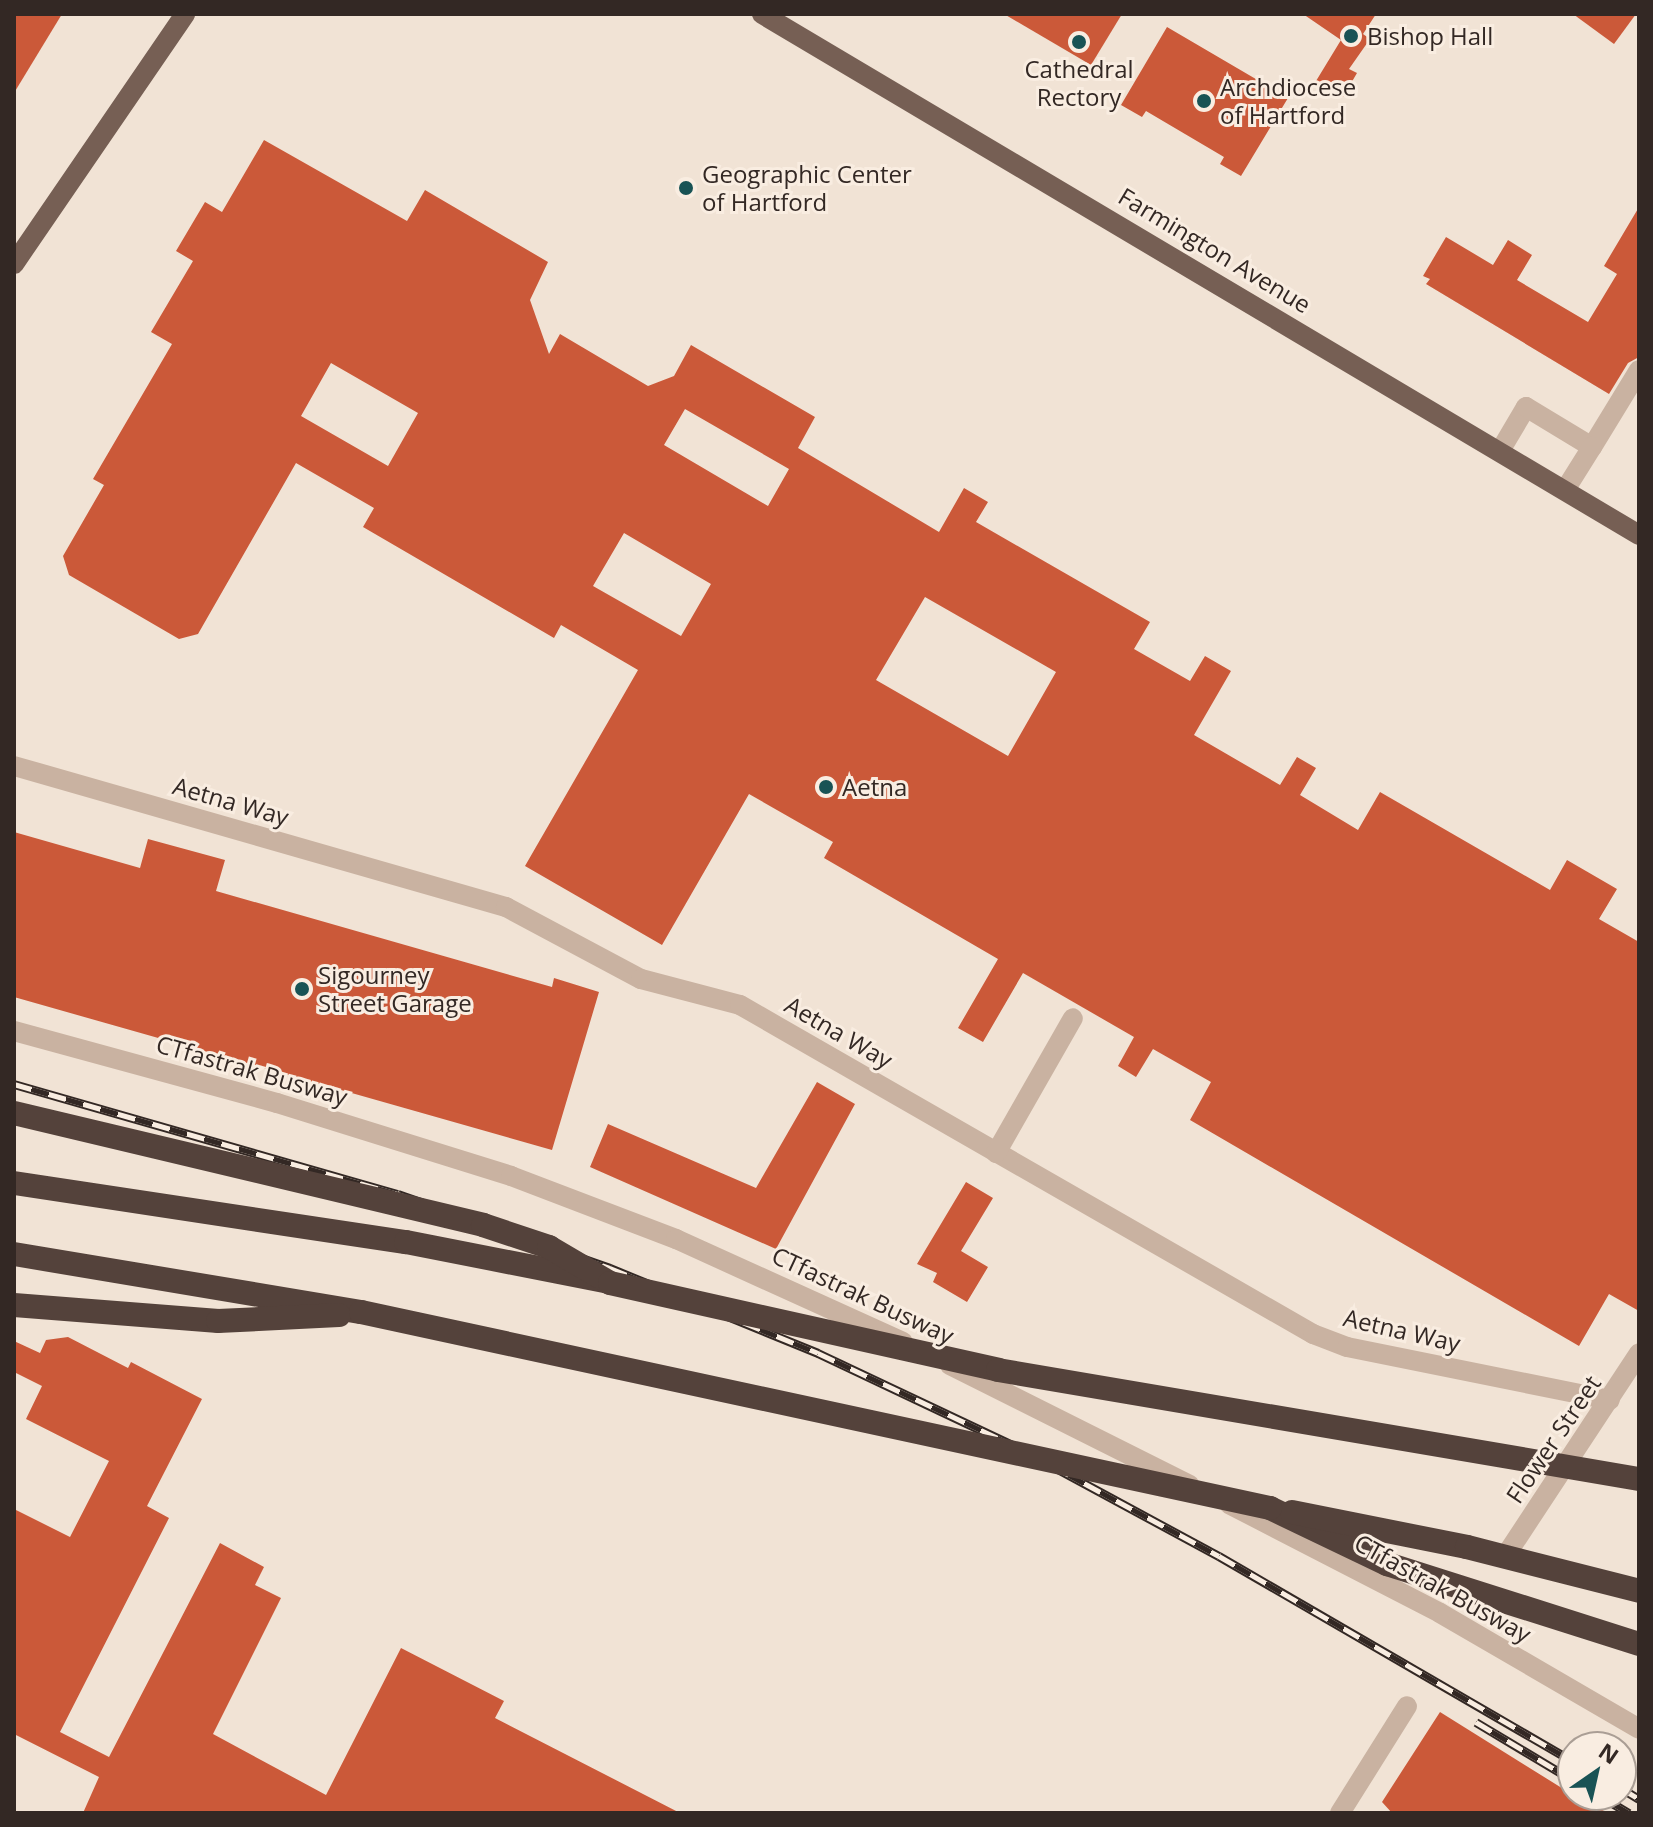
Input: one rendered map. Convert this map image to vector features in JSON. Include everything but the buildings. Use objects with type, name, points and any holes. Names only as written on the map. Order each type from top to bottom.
[{"type":"highway","points":[[14,1113],[483,1225],[549,1247],[610,1283]]},
{"type":"highway","points":[[14,1183],[362,1235],[610,1283],[1030,1377],[1639,1479]]},
{"type":"highway","points":[[14,1254],[361,1312],[1270,1508],[1467,1547],[1639,1591]]},
{"type":"highway","points":[[14,1305],[246,1321],[361,1312]]},
{"type":"highway","points":[[1270,1508],[1387,1564],[1639,1644]]},
{"type":"main road","points":[[14,264],[185,14]]},
{"type":"main road","name":"Farmington Avenue","points":[[762,14],[1639,535]]},
{"type":"street","points":[[1565,490],[1639,370]]},
{"type":"street","points":[[1500,451],[1526,407],[1592,447]]},
{"type":"street","name":"Aetna Way","points":[[14,766],[506,907],[641,979],[740,1005],[1334,1343],[1610,1400]]},
{"type":"street","points":[[996,1153],[1073,1018]]},
{"type":"street","name":"CTfastrak Busway","points":[[14,1031],[430,1149],[746,1268],[1285,1533],[1440,1613],[1639,1729]]},
{"type":"street","name":"Flower Street","points":[[1508,1552],[1639,1353]]},
{"type":"street","points":[[1340,1813],[1407,1706]]},
{"type":"railway","points":[[14,1084],[398,1194],[610,1268],[818,1353],[1021,1449],[1219,1556],[1557,1752]]},
{"type":"railway","points":[[1476,1722],[1557,1770]]},
{"type":"place","name":"Bishop Hall","points":[[1351,36]]},
{"type":"place","name":"Cathedral Rectory","points":[[1079,42]]},
{"type":"place","name":"Archdiocese of Hartford","points":[[1204,101]]},
{"type":"place","name":"Geographic Center of Hartford","points":[[686,188]]},
{"type":"place","name":"Aetna","points":[[826,787]]},
{"type":"place","name":"Sigourney Street Garage","points":[[302,989]]}]
